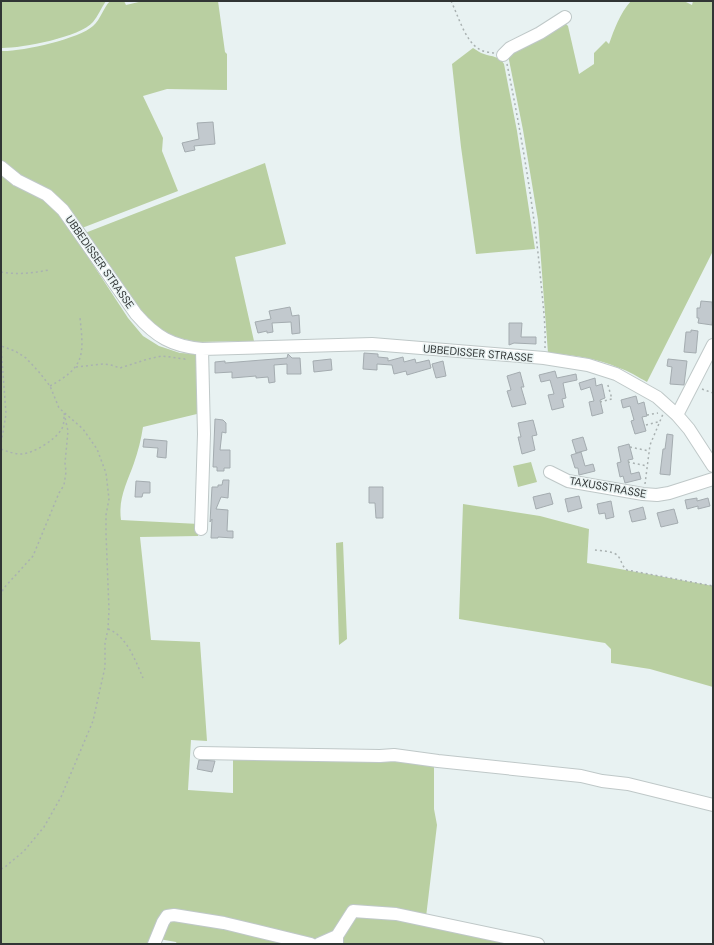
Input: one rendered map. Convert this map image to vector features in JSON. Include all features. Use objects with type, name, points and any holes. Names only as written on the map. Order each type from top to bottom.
[{"type":"street","points":[[503,55],[510,48],[540,33],[565,17]]},
{"type":"street","name":"UBBEDISSER STRASSE","points":[[1,167],[17,180],[47,195],[63,210],[136,314],[147,327],[167,341],[178,345],[202,349],[372,344],[577,362],[606,370],[643,388],[657,397],[677,415],[693,434],[713,466]]},
{"type":"street","points":[[677,415],[713,345]]},
{"type":"street","points":[[201,530],[204,434],[202,349]]},
{"type":"street","name":"TAXUSSTRASSE","points":[[550,472],[568,480],[643,494],[658,495],[713,479]]},
{"type":"street","points":[[200,753],[394,755],[581,776],[602,781],[628,784],[713,804]]},
{"type":"street","points":[[319,944],[337,940],[353,911],[396,914],[538,944]]},
{"type":"street","points":[[154,944],[167,916],[174,915],[224,923],[311,944]]},
{"type":"path","points":[[452,1],[468,37],[473,44],[481,50],[503,55],[506,60],[535,223],[544,314],[544,358]]},
{"type":"path","points":[[1,272],[13,274],[49,270]]},
{"type":"path","points":[[1,296],[1,346],[6,414],[1,444]]},
{"type":"path","points":[[50,386],[64,379],[76,367],[81,357],[83,341],[80,318]]},
{"type":"path","points":[[1,346],[15,351],[26,358],[50,386],[58,408],[83,429],[91,439],[97,449],[106,473],[109,499],[106,515],[108,629],[105,643],[105,667],[93,721],[61,798],[44,827],[24,851],[6,867],[1,869]]},
{"type":"path","points":[[76,367],[111,364],[120,368],[162,356],[184,359]]},
{"type":"path","points":[[600,402],[612,399],[605,375],[606,370]]},
{"type":"path","points":[[693,384],[713,393]]},
{"type":"path","points":[[643,494],[650,445],[663,414],[659,412],[647,415]]},
{"type":"path","points":[[1,449],[11,453],[23,454],[42,446],[58,434],[62,428],[64,413]]},
{"type":"path","points":[[1,596],[2,590],[33,556],[59,492],[64,485],[68,431],[64,413]]},
{"type":"path","points":[[646,425],[659,423]]},
{"type":"path","points":[[630,447],[649,451]]},
{"type":"path","points":[[628,462],[647,466]]},
{"type":"path","points":[[595,550],[617,555],[624,568],[627,570],[713,586]]},
{"type":"path","points":[[108,629],[114,631],[129,648],[143,678]]},
{"type":"green space","points":[[1,1],[106,1],[93,22],[76,32],[64,37],[37,44],[2,48]]},
{"type":"green space","points":[[110,1],[124,1],[126,5],[143,1],[218,1],[225,52],[227,54],[227,90],[167,89],[143,96],[163,138],[162,151],[178,191],[82,228],[1,160],[1,51],[10,51],[49,44],[86,31],[96,23]]},
{"type":"green space","points":[[631,1],[684,1],[692,5],[693,1],[713,1],[713,251],[647,382],[626,371],[593,359],[548,353],[538,220],[523,130],[508,55],[564,22],[568,26],[579,74],[594,64],[594,53],[606,41],[609,44],[615,27]]},
{"type":"green space","points":[[473,48],[483,54],[498,58],[504,64],[517,131],[535,249],[476,254],[461,147],[452,64]]},
{"type":"green space","points":[[265,163],[286,244],[235,257],[254,341],[197,342],[179,338],[164,332],[150,322],[138,308],[85,233]]},
{"type":"green space","points":[[1,173],[44,199],[54,207],[128,318],[143,336],[159,346],[180,353],[198,354],[201,413],[143,427],[137,454],[122,498],[120,512],[121,520],[199,524],[198,536],[140,537],[151,640],[200,642],[207,741],[191,740],[188,790],[233,793],[233,756],[325,758],[434,763],[434,809],[437,825],[426,917],[350,908],[336,931],[319,941],[171,912],[152,944],[1,944]]},
{"type":"green space","points":[[531,462],[537,482],[518,487],[513,466]]},
{"type":"green space","points":[[463,504],[540,516],[589,529],[587,563],[713,586],[713,687],[650,669],[611,663],[611,649],[605,643],[459,619]]},
{"type":"green space","points":[[343,542],[347,639],[339,645],[336,543]]},
{"type":"green space","points":[[354,914],[396,917],[526,944],[326,944]]},
{"type":"green space","points":[[175,920],[302,944],[177,944],[176,942],[159,939],[169,921]]},
{"type":"building","points":[[213,122],[215,144],[194,146],[195,150],[185,152],[182,143],[199,139],[197,123]]},
{"type":"building","points":[[701,301],[712,302],[712,325],[698,323],[699,318],[697,318],[697,308],[700,308]]},
{"type":"building","points":[[290,307],[292,316],[299,315],[300,333],[292,334],[291,322],[272,323],[273,332],[267,333],[267,331],[258,333],[255,322],[271,319],[269,311]]},
{"type":"building","points":[[509,323],[522,323],[521,337],[536,337],[536,344],[514,343],[509,345]]},
{"type":"building","points":[[691,330],[698,331],[696,353],[684,352],[686,332],[691,332]]},
{"type":"building","points":[[364,353],[378,354],[378,357],[388,358],[388,361],[403,357],[404,362],[415,359],[416,363],[429,360],[431,368],[407,375],[406,371],[394,374],[392,365],[377,364],[377,370],[363,369]]},
{"type":"building","points":[[288,354],[292,358],[300,358],[301,374],[287,374],[287,364],[274,365],[275,382],[269,383],[268,377],[256,378],[256,376],[232,378],[232,372],[215,373],[215,362],[225,361],[225,363],[287,358]]},
{"type":"building","points":[[331,359],[332,370],[314,372],[313,361]]},
{"type":"building","points":[[668,359],[687,361],[684,385],[670,384],[672,367],[667,366]]},
{"type":"building","points":[[443,361],[446,376],[436,378],[432,364]]},
{"type":"building","points":[[555,371],[557,378],[576,374],[577,380],[563,383],[566,398],[562,399],[564,407],[552,410],[548,395],[554,394],[550,380],[541,382],[539,375]]},
{"type":"building","points":[[520,372],[524,387],[521,387],[526,404],[512,407],[507,391],[511,390],[507,376]]},
{"type":"building","points":[[595,378],[596,386],[602,384],[605,398],[600,400],[603,413],[592,416],[589,402],[594,401],[590,387],[581,390],[579,383]]},
{"type":"building","points":[[636,396],[638,404],[644,402],[647,416],[642,417],[646,431],[635,434],[631,421],[634,420],[630,406],[623,408],[621,400]]},
{"type":"building","points":[[215,419],[223,420],[226,423],[226,433],[222,432],[220,450],[230,450],[230,468],[224,468],[224,471],[217,471],[217,467],[213,467]]},
{"type":"building","points":[[533,420],[537,435],[532,436],[535,450],[522,454],[518,437],[521,437],[518,423]]},
{"type":"building","points":[[667,434],[673,435],[670,475],[660,474],[663,449],[665,449]]},
{"type":"building","points":[[583,437],[587,450],[576,453],[572,440]]},
{"type":"building","points":[[144,439],[167,441],[166,458],[157,457],[158,448],[143,447]]},
{"type":"building","points":[[629,444],[633,459],[628,460],[631,474],[639,472],[641,479],[625,483],[623,476],[620,477],[617,463],[621,462],[618,447]]},
{"type":"building","points":[[581,452],[585,466],[593,464],[595,471],[579,475],[578,468],[575,468],[571,455]]},
{"type":"building","points":[[223,480],[229,480],[228,498],[221,497],[216,509],[228,510],[227,531],[233,531],[233,538],[211,538],[212,519],[210,522],[212,487],[222,485]]},
{"type":"building","points":[[136,481],[150,482],[150,493],[143,493],[142,497],[135,497]]},
{"type":"building","points":[[369,487],[383,487],[383,518],[376,518],[375,503],[369,503]]},
{"type":"building","points":[[550,493],[553,504],[536,509],[533,497]]},
{"type":"building","points":[[579,496],[582,508],[568,512],[565,499]]},
{"type":"building","points":[[697,498],[697,501],[708,498],[710,506],[698,509],[698,506],[687,509],[685,500]]},
{"type":"building","points":[[611,501],[614,517],[606,519],[605,513],[599,514],[597,504]]},
{"type":"building","points":[[643,507],[646,519],[632,522],[629,511]]},
{"type":"building","points":[[674,509],[678,523],[661,527],[657,513]]},
{"type":"building","points":[[199,760],[215,761],[212,772],[197,769]]}]
